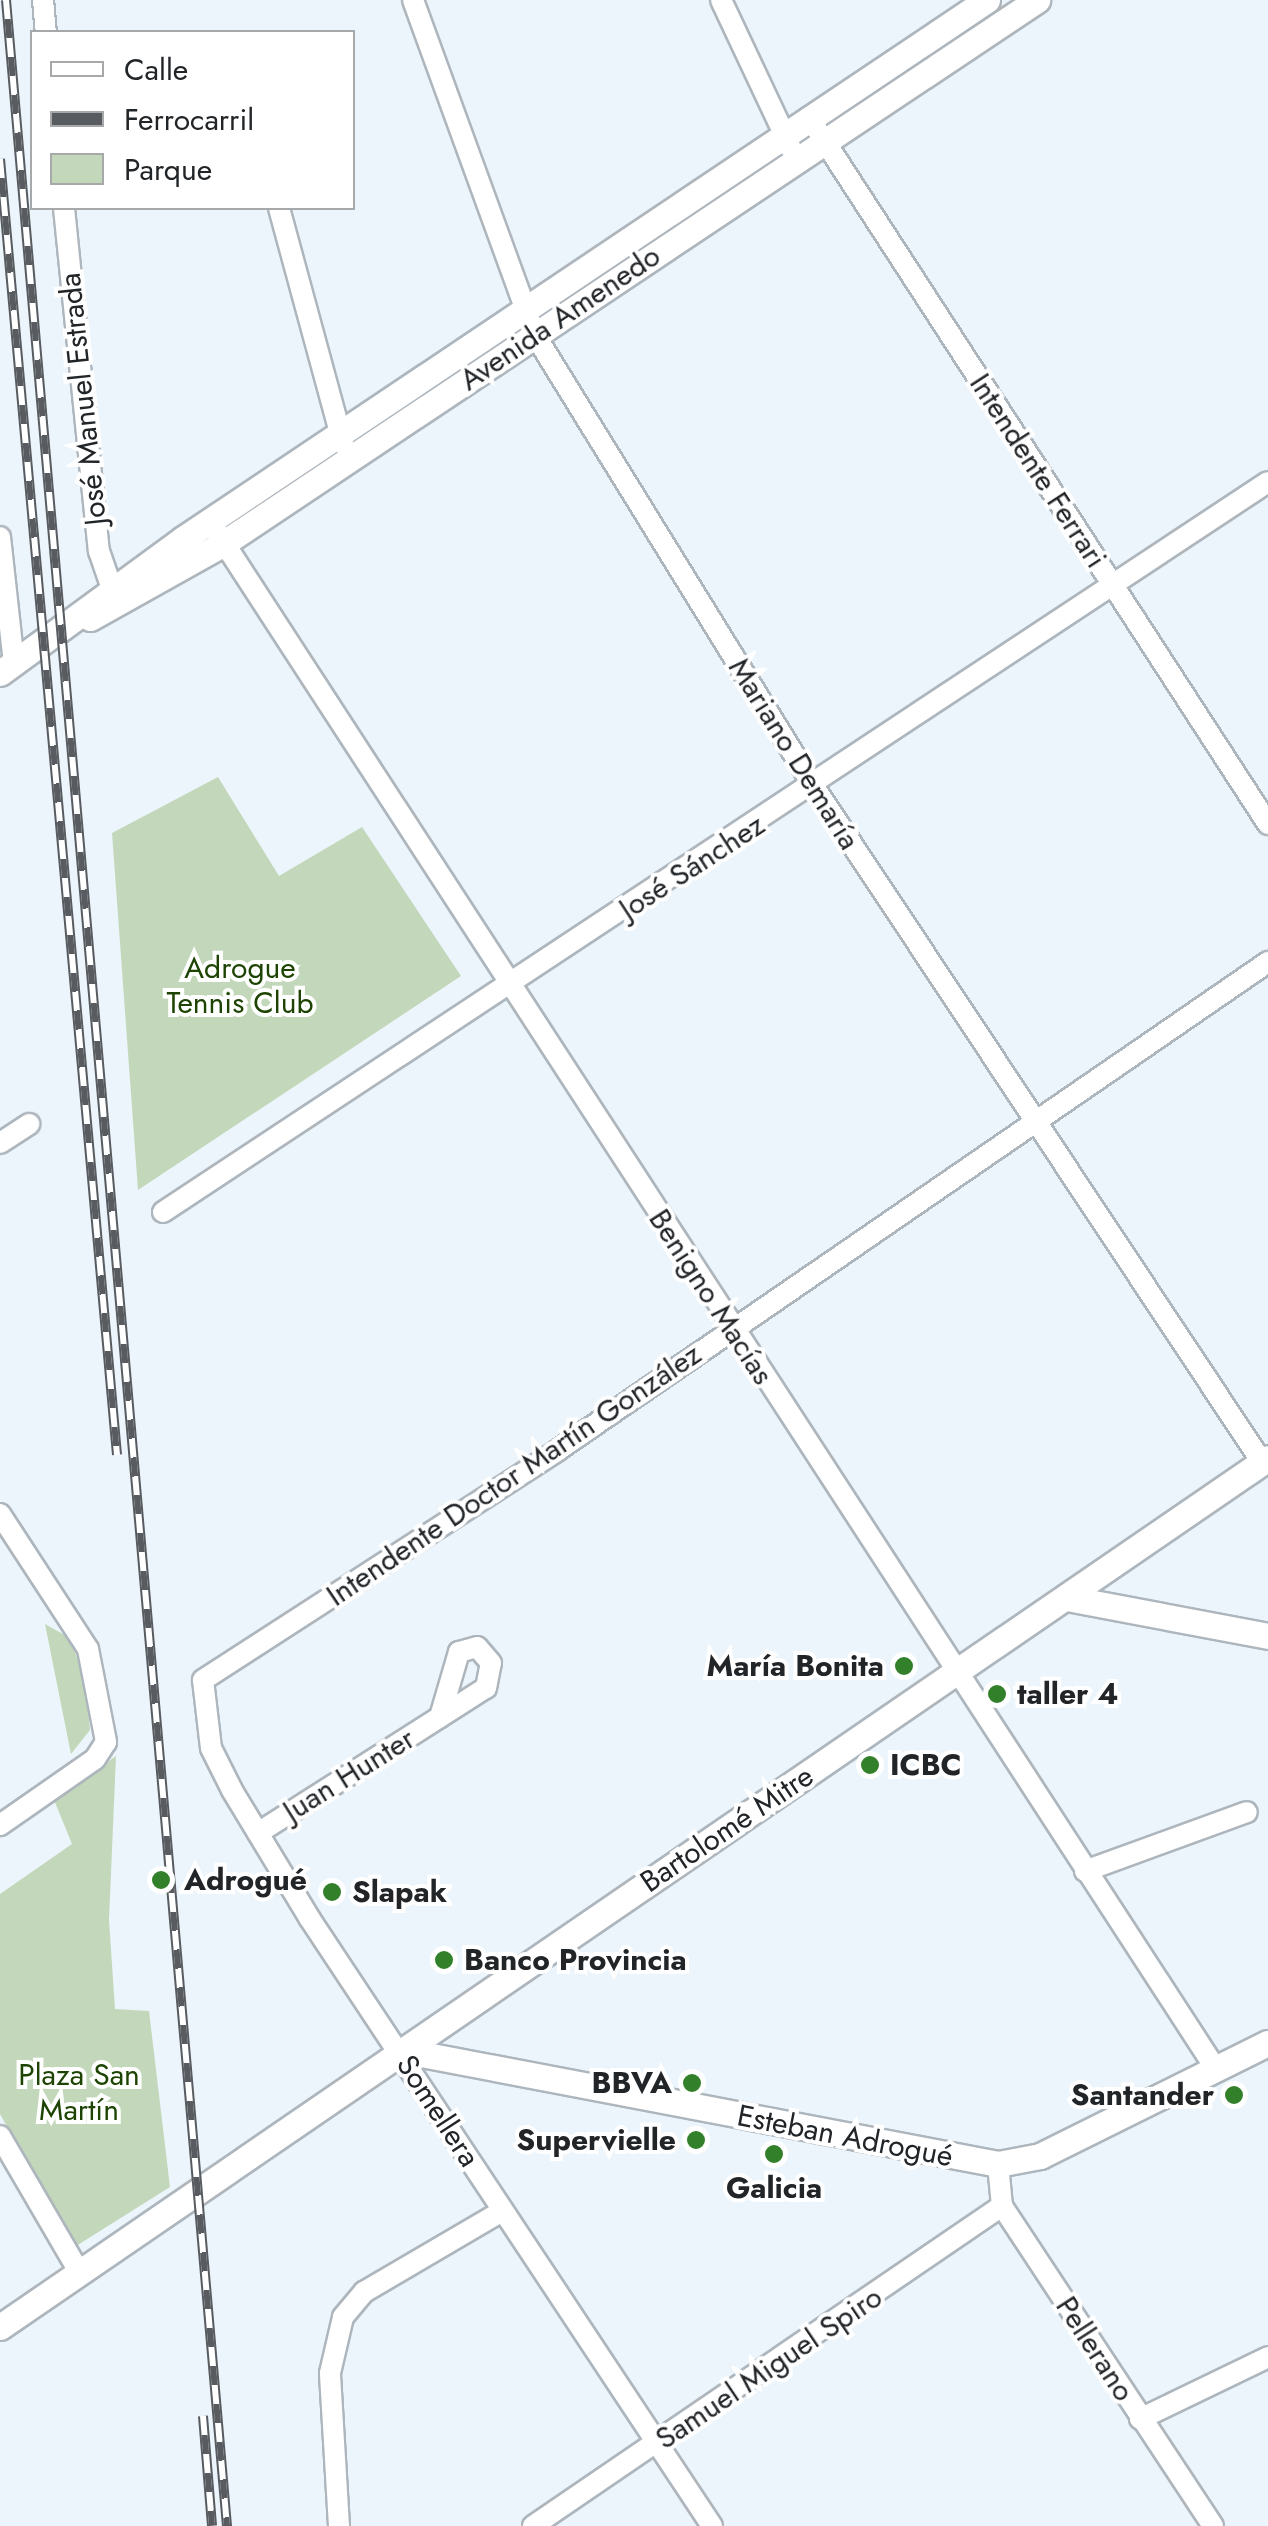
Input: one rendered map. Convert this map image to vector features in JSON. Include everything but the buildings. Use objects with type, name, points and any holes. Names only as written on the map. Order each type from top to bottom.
[{"type":"street","points":[[43,0],[46,30]]},
{"type":"street","name":"Mariano Demaría","points":[[413,0],[530,324],[814,787],[1029,1120],[1265,1460]]},
{"type":"street","points":[[721,0],[782,135],[797,159]]},
{"type":"street","name":"Avenida Amenedo","points":[[7,668],[76,622],[112,588],[347,461],[782,135],[987,0]]},
{"type":"street","name":"Avenida Amenedo","points":[[76,622],[106,613],[217,533],[340,435],[530,324],[797,159],[1037,0]]},
{"type":"street","name":"Intendente Ferrari","points":[[809,117],[1268,824]]},
{"type":"street","name":"José Manuel Estrada","points":[[64,210],[99,552],[112,588]]},
{"type":"street","points":[[280,210],[347,461]]},
{"type":"street","name":"José Sánchez","points":[[162,1212],[814,787],[1268,482]]},
{"type":"street","name":"Benigno Macías","points":[[217,533],[956,1675],[1216,2069]]},
{"type":"street","points":[[0,537],[7,668]]},
{"type":"street","name":"Intendente Doctor Martín González","points":[[203,1680],[732,1330],[1029,1120],[1268,962]]},
{"type":"street","points":[[0,1143],[29,1124]]},
{"type":"street","name":"Bartolomé Mitre","points":[[0,2327],[1265,1460]]},
{"type":"street","points":[[0,1514],[88,1650],[106,1742],[95,1759],[0,1825]]},
{"type":"street","points":[[1068,1598],[1268,1636]]},
{"type":"street","name":"Somellera","points":[[203,1680],[211,1748],[258,1833],[502,2211],[712,2526]]},
{"type":"street","name":"Juan Hunter","points":[[258,1833],[440,1717]]},
{"type":"street","points":[[1085,1871],[1247,1812]]},
{"type":"street","name":"Esteban Adrogué","points":[[400,2050],[998,2164],[1040,2156],[1268,2043]]},
{"type":"street","points":[[0,2136],[79,2272]]},
{"type":"street","name":"Pellerano","points":[[998,2164],[1002,2206],[1213,2526]]},
{"type":"street","name":"Samuel Miguel Spiro","points":[[533,2526],[1002,2206]]},
{"type":"street","points":[[339,2526],[330,2373],[343,2317],[364,2292],[502,2211]]},
{"type":"street","points":[[1140,2419],[1262,2365]]},
{"type":"green space","name":"Adrogue Tennis Club","points":[[218,777],[279,876],[362,827],[461,976],[138,1190],[112,833]]},
{"type":"green space","points":[[45,1624],[70,1638],[86,1683],[90,1730],[71,1754]]},
{"type":"green space","name":"Plaza San Martín","points":[[116,1756],[109,1920],[115,2009],[149,2011],[170,2187],[73,2248],[0,2114],[0,1894],[72,1844],[54,1800]]},
{"type":"railway","points":[[6,0],[227,2526]]},
{"type":"railway","points":[[0,159],[117,1455]]},
{"type":"railway","points":[[203,2416],[212,2526]]},
{"type":"place","name":"María Bonita","points":[[904,1666]]},
{"type":"place","name":"taller 4","points":[[997,1694]]},
{"type":"place","name":"ICBC","points":[[870,1765]]},
{"type":"place","name":"Adrogué","points":[[161,1880]]},
{"type":"place","name":"Slapak","points":[[332,1892]]},
{"type":"place","name":"Banco Provincia","points":[[444,1960]]},
{"type":"place","name":"BBVA","points":[[692,2083]]},
{"type":"place","name":"Santander","points":[[1234,2095]]},
{"type":"place","name":"Supervielle","points":[[696,2140]]},
{"type":"place","name":"Galicia","points":[[774,2154]]}]
